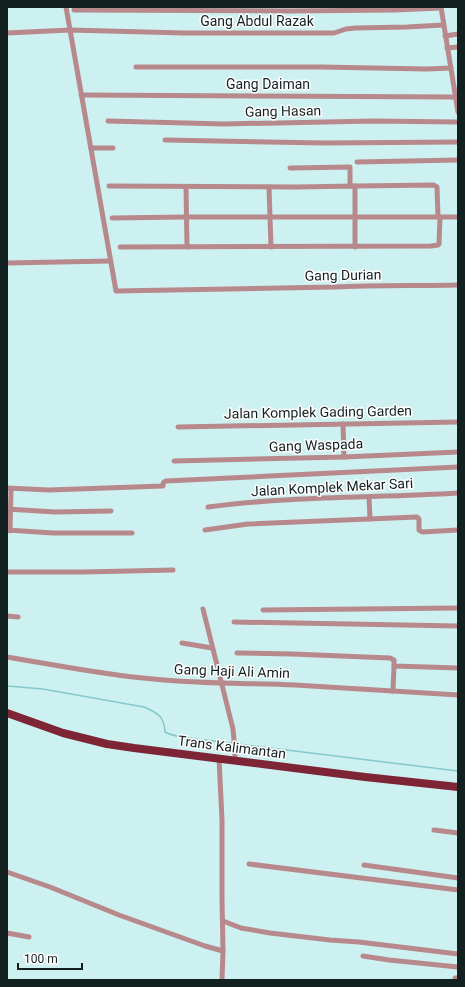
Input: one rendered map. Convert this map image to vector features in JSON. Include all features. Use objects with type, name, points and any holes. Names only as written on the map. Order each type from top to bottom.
[{"type":"highway","name":"Trans Kalimantan","points":[[7,713],[63,733],[107,744],[365,777],[458,787]]},
{"type":"street","points":[[7,263],[110,261],[66,7]]},
{"type":"street","points":[[74,10],[441,7],[445,36],[456,87],[455,97],[458,112]]},
{"type":"street","name":"Gang Abdul Razak","points":[[7,33],[70,30],[184,33],[334,33],[346,29],[356,28],[443,25]]},
{"type":"street","points":[[445,36],[458,34]]},
{"type":"street","points":[[448,48],[458,47]]},
{"type":"street","points":[[136,67],[451,68]]},
{"type":"street","name":"Gang Daiman","points":[[81,95],[455,97]]},
{"type":"street","name":"Gang Hasan","points":[[108,121],[224,124],[373,121],[458,122]]},
{"type":"street","points":[[165,140],[344,143],[458,142]]},
{"type":"street","points":[[91,148],[113,148]]},
{"type":"street","points":[[357,162],[458,160]]},
{"type":"street","points":[[290,168],[350,166],[355,217],[354,247]]},
{"type":"street","points":[[109,186],[270,187],[434,185],[437,187],[440,242],[438,245],[354,247],[120,247]]},
{"type":"street","points":[[186,187],[187,246]]},
{"type":"street","points":[[270,187],[271,247]]},
{"type":"street","points":[[112,218],[458,217]]},
{"type":"street","name":"Gang Durian","points":[[110,261],[116,291],[458,285]]},
{"type":"street","name":"Jalan Komplek Gading Garden","points":[[178,427],[458,422]]},
{"type":"street","points":[[343,424],[344,457]]},
{"type":"street","name":"Gang Waspada","points":[[174,461],[344,457],[458,452]]},
{"type":"street","points":[[132,533],[53,533],[9,530],[9,489],[49,490],[142,488],[163,486],[164,482],[166,481],[458,467]]},
{"type":"street","name":"Jalan Komplek Mekar Sari","points":[[208,507],[282,500],[458,493]]},
{"type":"street","points":[[369,497],[370,519]]},
{"type":"street","points":[[9,509],[56,512],[111,510]]},
{"type":"street","points":[[205,530],[248,524],[417,517],[419,519],[419,530],[422,532],[458,530]]},
{"type":"street","points":[[7,572],[173,570]]},
{"type":"street","points":[[262,610],[458,608]]},
{"type":"street","points":[[203,609],[233,729],[235,760]]},
{"type":"street","points":[[7,616],[18,616]]},
{"type":"street","points":[[234,622],[458,626]]},
{"type":"street","points":[[182,643],[212,648]]},
{"type":"street","points":[[237,653],[390,658],[394,660],[393,691]]},
{"type":"street","name":"Gang Haji Ali Amin","points":[[7,657],[153,679],[222,684],[296,685],[458,695]]},
{"type":"street","points":[[394,666],[458,668]]},
{"type":"street","points":[[219,758],[222,820],[222,980]]},
{"type":"street","points":[[434,830],[458,833]]},
{"type":"street","points":[[249,864],[458,890]]},
{"type":"street","points":[[364,865],[458,878]]},
{"type":"street","points":[[7,872],[50,887],[119,915],[223,951]]},
{"type":"street","points":[[222,921],[241,928],[270,933],[458,954]]},
{"type":"street","points":[[7,933],[29,937]]},
{"type":"street","points":[[362,956],[458,967]]},
{"type":"waterway","points":[[7,686],[43,689],[144,707],[157,713],[162,719],[165,732],[187,738],[233,743]]},
{"type":"waterway","points":[[237,744],[458,771]]}]
